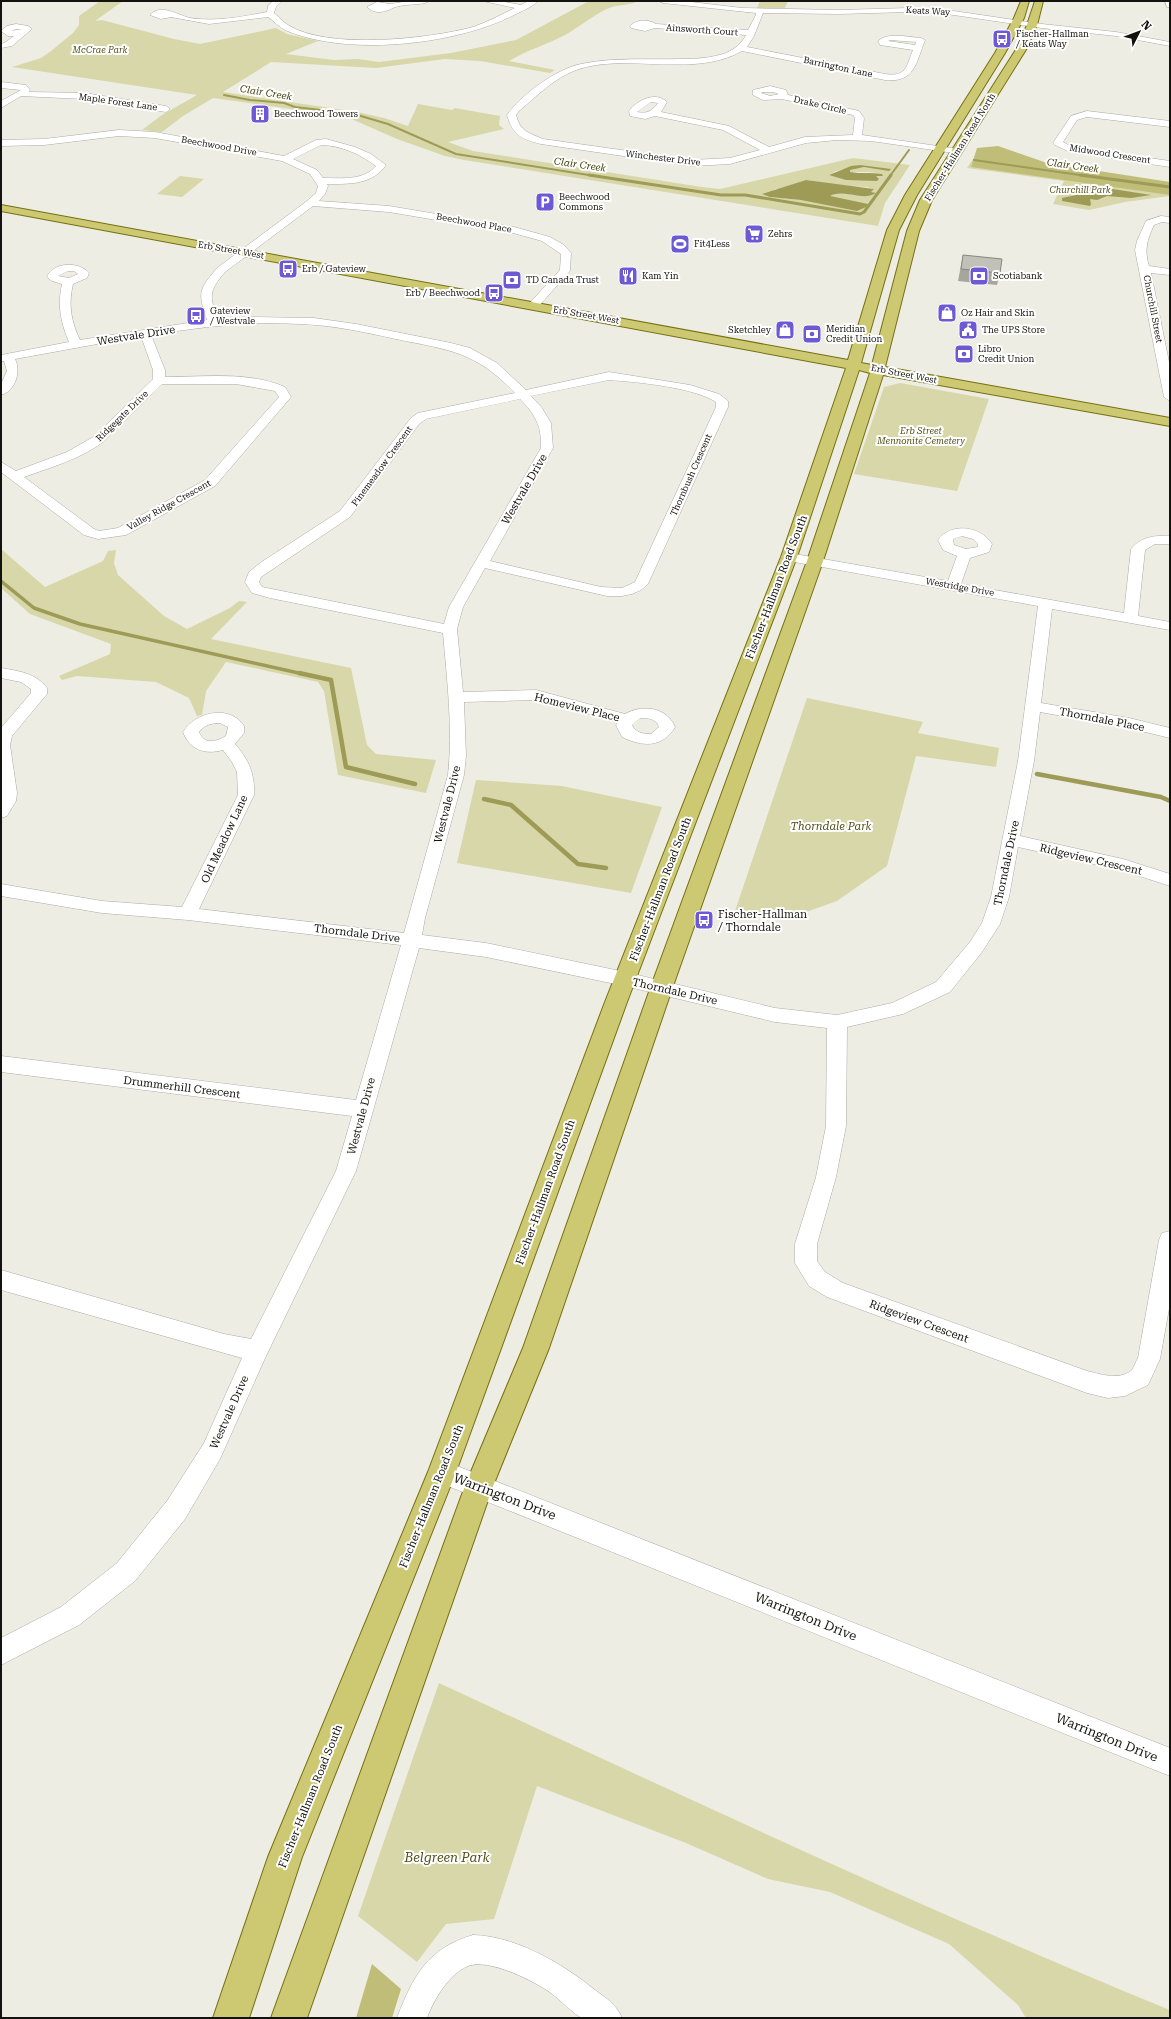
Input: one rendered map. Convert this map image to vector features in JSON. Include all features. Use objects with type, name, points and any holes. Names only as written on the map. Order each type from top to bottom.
[{"type":"main road","name":"Fischer-Hallman Road North","points":[[854,364],[882,262],[893,230],[905,204],[1000,53],[1025,1]]},
{"type":"main road","name":"Fischer-Hallman Road North","points":[[878,369],[913,231],[926,200],[958,152],[1022,48],[1032,25],[1039,1]]},
{"type":"main road","name":"Erb Street West","points":[[1,208],[1170,422]]},
{"type":"main road","name":"Fischer-Hallman Road South","points":[[231,2018],[285,1857],[442,1472],[625,979],[789,557],[854,364]]},
{"type":"main road","points":[[289,2018],[479,1486],[536,1348],[661,989],[815,561],[878,369]]},
{"type":"street","points":[[270,14],[272,6],[278,1]]},
{"type":"street","points":[[390,6],[425,1]]},
{"type":"street","points":[[487,1],[522,7]]},
{"type":"street","points":[[270,14],[276,22],[289,29],[310,36],[348,41],[405,41],[455,34],[492,23],[534,1]]},
{"type":"street","name":"Keats Way","points":[[663,1],[758,10],[839,12],[1016,22],[1116,34],[1166,43]]},
{"type":"street","points":[[839,12],[841,1]]},
{"type":"street","points":[[1169,1],[1170,5]]},
{"type":"street","points":[[741,48],[760,15],[758,10]]},
{"type":"street","points":[[171,15],[188,21],[213,23],[270,14]]},
{"type":"street","name":"Ainsworth Court","points":[[654,26],[750,33]]},
{"type":"street","points":[[1,46],[9,44],[24,32]]},
{"type":"street","points":[[1166,43],[1170,37]]},
{"type":"street","name":"Winchester Drive","points":[[741,48],[729,54],[692,61],[576,63],[511,114],[515,128],[523,134],[550,142],[692,163],[730,161],[820,138],[857,137],[958,152]]},
{"type":"street","name":"Barrington Lane","points":[[741,48],[896,78],[905,76],[908,72],[917,48]]},
{"type":"street","name":"Winchester Drive","points":[[588,56],[604,62]]},
{"type":"street","points":[[1,85],[23,87],[26,90],[22,94],[1,105]]},
{"type":"street","name":"Maple Forest Lane","points":[[22,94],[84,96],[166,109]]},
{"type":"street","name":"Drake Circle","points":[[782,96],[856,114],[860,118],[857,137]]},
{"type":"street","points":[[655,113],[726,128],[770,151]]},
{"type":"street","name":"Midwood Crescent","points":[[1170,124],[1099,115],[1079,115],[1074,118],[1058,143],[1070,149],[1170,164]]},
{"type":"street","name":"Beechwood Drive","points":[[1,143],[23,144],[105,134],[136,134],[225,147],[285,159],[314,172],[322,181]]},
{"type":"street","points":[[214,323],[205,301],[205,292],[210,282],[221,270],[311,204],[320,194],[323,186],[322,181],[348,180],[367,177],[378,171],[381,165],[374,159],[335,142],[325,141],[319,142],[285,159]]},
{"type":"street","name":"Beechwood Place","points":[[311,204],[389,209],[514,230],[546,239],[560,247],[566,253],[565,271],[534,306]]},
{"type":"street","points":[[1145,268],[1139,252],[1141,240],[1150,223],[1161,220],[1170,220]]},
{"type":"street","name":"Churchill Street","points":[[1170,272],[1145,268],[1170,397]]},
{"type":"street","points":[[68,282],[64,296],[64,313],[76,345]]},
{"type":"street","name":"Westvale Drive","points":[[1,1652],[70,1616],[126,1572],[176,1510],[212,1451],[257,1351],[346,1171],[412,940],[416,918],[456,775],[458,756],[456,697],[450,629],[456,607],[547,448],[549,434],[545,422],[539,412],[523,394],[493,364],[476,354],[452,346],[320,322],[285,320],[214,323],[4,357]]},
{"type":"street","points":[[145,333],[159,370],[159,380]]},
{"type":"street","points":[[1,391],[9,383],[14,374],[14,368],[4,357]]},
{"type":"street","name":"Thornbush Crescent","points":[[482,563],[601,591],[614,593],[634,589],[641,584],[722,407],[722,401],[717,396],[622,377],[593,379],[523,394]]},
{"type":"street","name":"Valley Ridge Crescent","points":[[1,466],[89,532],[98,535],[121,532],[214,480],[285,397],[284,392],[279,388],[243,382],[159,380]]},
{"type":"street","name":"Ridgegate Drive","points":[[16,476],[88,447],[99,439],[159,380]]},
{"type":"street","name":"Pinemeadow Crescent","points":[[450,629],[432,627],[275,595],[257,590],[252,582],[254,575],[264,567],[345,514],[415,421],[430,414],[523,394]]},
{"type":"street","points":[[1131,618],[1138,549],[1145,542],[1170,540]]},
{"type":"street","points":[[953,586],[965,554]]},
{"type":"street","name":"Westridge Drive","points":[[789,557],[1170,626]]},
{"type":"street","name":"Thorndale Drive","points":[[1,890],[102,907],[188,914],[486,950],[625,979],[661,989],[775,1015],[837,1022],[896,1009],[943,987],[976,947],[991,924],[1000,897],[1011,840],[1033,706],[1046,603]]},
{"type":"street","points":[[1,673],[25,678],[34,682],[39,688],[38,694],[4,735],[2,745],[9,793],[8,801],[1,812]]},
{"type":"street","name":"Homeview Place","points":[[456,697],[536,695],[627,719]]},
{"type":"street","name":"Thorndale Place","points":[[1033,706],[1129,723],[1170,733]]},
{"type":"street","name":"Old Meadow Lane","points":[[188,914],[246,796],[247,779],[242,764],[226,743]]},
{"type":"street","name":"Ridgeview Crescent","points":[[1011,840],[1123,865],[1170,880]]},
{"type":"street","name":"Ridgeview Crescent","points":[[837,1022],[836,1126],[826,1177],[806,1244],[806,1263],[817,1279],[835,1290],[1086,1382],[1108,1387],[1125,1385],[1140,1377],[1149,1359],[1170,1240]]},
{"type":"street","name":"Drummerhill Crescent","points":[[1,1064],[363,1109]]},
{"type":"street","points":[[1,1280],[224,1344],[257,1351]]},
{"type":"street","name":"Warrington Drive","points":[[442,1472],[1170,1762]]},
{"type":"street","points":[[412,2018],[416,2007],[441,1967],[456,1957],[473,1950],[500,1954],[548,1974],[607,2018]]},
{"type":"green space","name":"McCrae Park","points":[[100,1],[123,1],[95,21],[102,20],[174,39],[200,44],[276,28],[287,34],[318,41],[286,54],[334,60],[358,59],[379,62],[451,53],[516,40],[589,1],[636,2],[612,7],[594,16],[565,35],[509,61],[555,70],[550,73],[480,61],[445,59],[376,68],[271,62],[223,92],[357,112],[384,118],[408,126],[418,104],[452,110],[455,108],[500,116],[499,125],[504,129],[448,142],[473,151],[720,189],[853,158],[910,165],[885,203],[878,226],[464,160],[445,156],[397,139],[347,117],[213,98],[183,116],[162,132],[142,130],[162,115],[197,95],[12,67],[41,58],[51,51],[73,33],[79,25],[79,16]],"holes":[[[860,165],[864,167],[850,169],[850,172],[869,172],[882,174],[883,176],[876,176],[877,181],[829,175],[836,171]],[[806,180],[843,186],[867,187],[873,189],[871,192],[875,193],[865,196],[842,193],[830,196],[832,198],[801,200],[770,197],[775,189],[781,189]]]},
{"type":"green space","points":[[760,1],[788,1],[785,8],[757,8]]},
{"type":"green space","name":"Churchill Park","points":[[975,156],[1170,186],[1170,196],[1125,202],[1089,210],[1053,204],[1064,181],[967,168]]},
{"type":"green space","points":[[180,176],[204,179],[182,197],[157,194]]},
{"type":"green space","name":"Erb Street Mennonite Cemetery","points":[[900,383],[989,399],[957,491],[854,474],[884,387]]},
{"type":"green space","points":[[1,549],[45,587],[103,561],[108,551],[116,550],[114,563],[118,575],[164,616],[187,629],[230,608],[239,601],[247,602],[211,639],[351,668],[367,745],[376,754],[436,760],[426,793],[338,775],[324,691],[318,682],[226,662],[206,691],[202,715],[197,716],[189,698],[156,682],[77,676],[62,680],[59,676],[110,654],[111,644],[30,614],[1,588]]},
{"type":"green space","name":"Thorndale Park","points":[[807,698],[923,722],[918,733],[999,748],[996,767],[916,756],[887,866],[837,901],[806,912],[782,918],[735,911]]},
{"type":"green space","points":[[476,780],[562,786],[662,807],[631,893],[457,863]]},
{"type":"green space","name":"Belgreen Park","points":[[439,1683],[894,1892],[1078,1972],[1170,2010],[1170,2018],[1026,2018],[1018,2005],[949,1944],[830,1892],[768,1879],[686,1843],[537,1786],[494,1919],[446,1924],[417,1962],[358,1916]]},
{"type":"shaded area","points":[[998,146],[1047,163],[1170,182],[1170,195],[971,167],[977,148]]},
{"type":"shaded area","points":[[860,165],[891,169],[889,171],[864,167],[850,170],[850,172],[854,173],[882,174],[883,176],[876,176],[879,179],[877,181],[846,180],[829,175],[851,166]]},
{"type":"shaded area","points":[[806,180],[874,189],[871,192],[876,193],[865,196],[842,193],[830,196],[868,204],[866,207],[857,211],[801,200],[770,197],[762,194]]},
{"type":"shaded area","points":[[1087,185],[1151,195],[1131,198],[1107,196],[1097,200],[1090,199],[1090,206],[1062,201],[1062,198],[1081,194],[1077,189],[1081,186]]},
{"type":"shaded area","points":[[372,1964],[401,1989],[392,2018],[356,2018]]},
{"type":"building","points":[[963,255],[1002,259],[1000,273],[961,269]]},
{"type":"waterway","name":"Clair Creek","points":[[224,95],[250,100],[284,103],[295,107],[354,114],[388,124],[456,154],[595,176]]},
{"type":"waterway","name":"Clair Creek","points":[[890,176],[909,150]]},
{"type":"waterway","name":"Clair Creek","points":[[974,160],[1087,176]]},
{"type":"waterway","name":"Clair Creek","points":[[589,175],[721,195],[745,195],[860,214],[864,212],[891,175]]},
{"type":"waterway","name":"Clair Creek","points":[[1080,175],[1170,187]]},
{"type":"waterway","points":[[1,581],[34,608],[80,624],[303,674]]},
{"type":"waterway","points":[[299,673],[331,680],[346,767],[415,784]]},
{"type":"waterway","points":[[1037,774],[1161,797],[1170,801]]},
{"type":"waterway","points":[[484,799],[511,805],[578,864],[606,868]]},
{"type":"place","name":"Fischer-Hallman / Keats Way","points":[[1002,39]]},
{"type":"place","name":"Beechwood Towers","points":[[260,114]]},
{"type":"place","name":"Beechwood Commons","points":[[545,202]]},
{"type":"place","name":"Zehrs","points":[[754,234]]},
{"type":"place","name":"Fit4Less","points":[[680,244]]},
{"type":"place","name":"Erb / Gateview","points":[[288,269]]},
{"type":"place","name":"Kam Yin","points":[[628,276]]},
{"type":"place","name":"Scotiabank","points":[[979,276]]},
{"type":"place","name":"TD Canada Trust","points":[[512,280]]},
{"type":"place","name":"Erb / Beechwood","points":[[494,293]]},
{"type":"place","name":"Oz Hair and Skin","points":[[947,313]]},
{"type":"place","name":"Gateview / Westvale","points":[[196,316]]},
{"type":"place","name":"Sketchley","points":[[785,330]]},
{"type":"place","name":"The UPS Store","points":[[968,330]]},
{"type":"place","name":"Meridian Credit Union","points":[[812,334]]},
{"type":"place","name":"Libro Credit Union","points":[[964,354]]},
{"type":"place","name":"Fischer-Hallman / Thorndale","points":[[704,920]]}]
